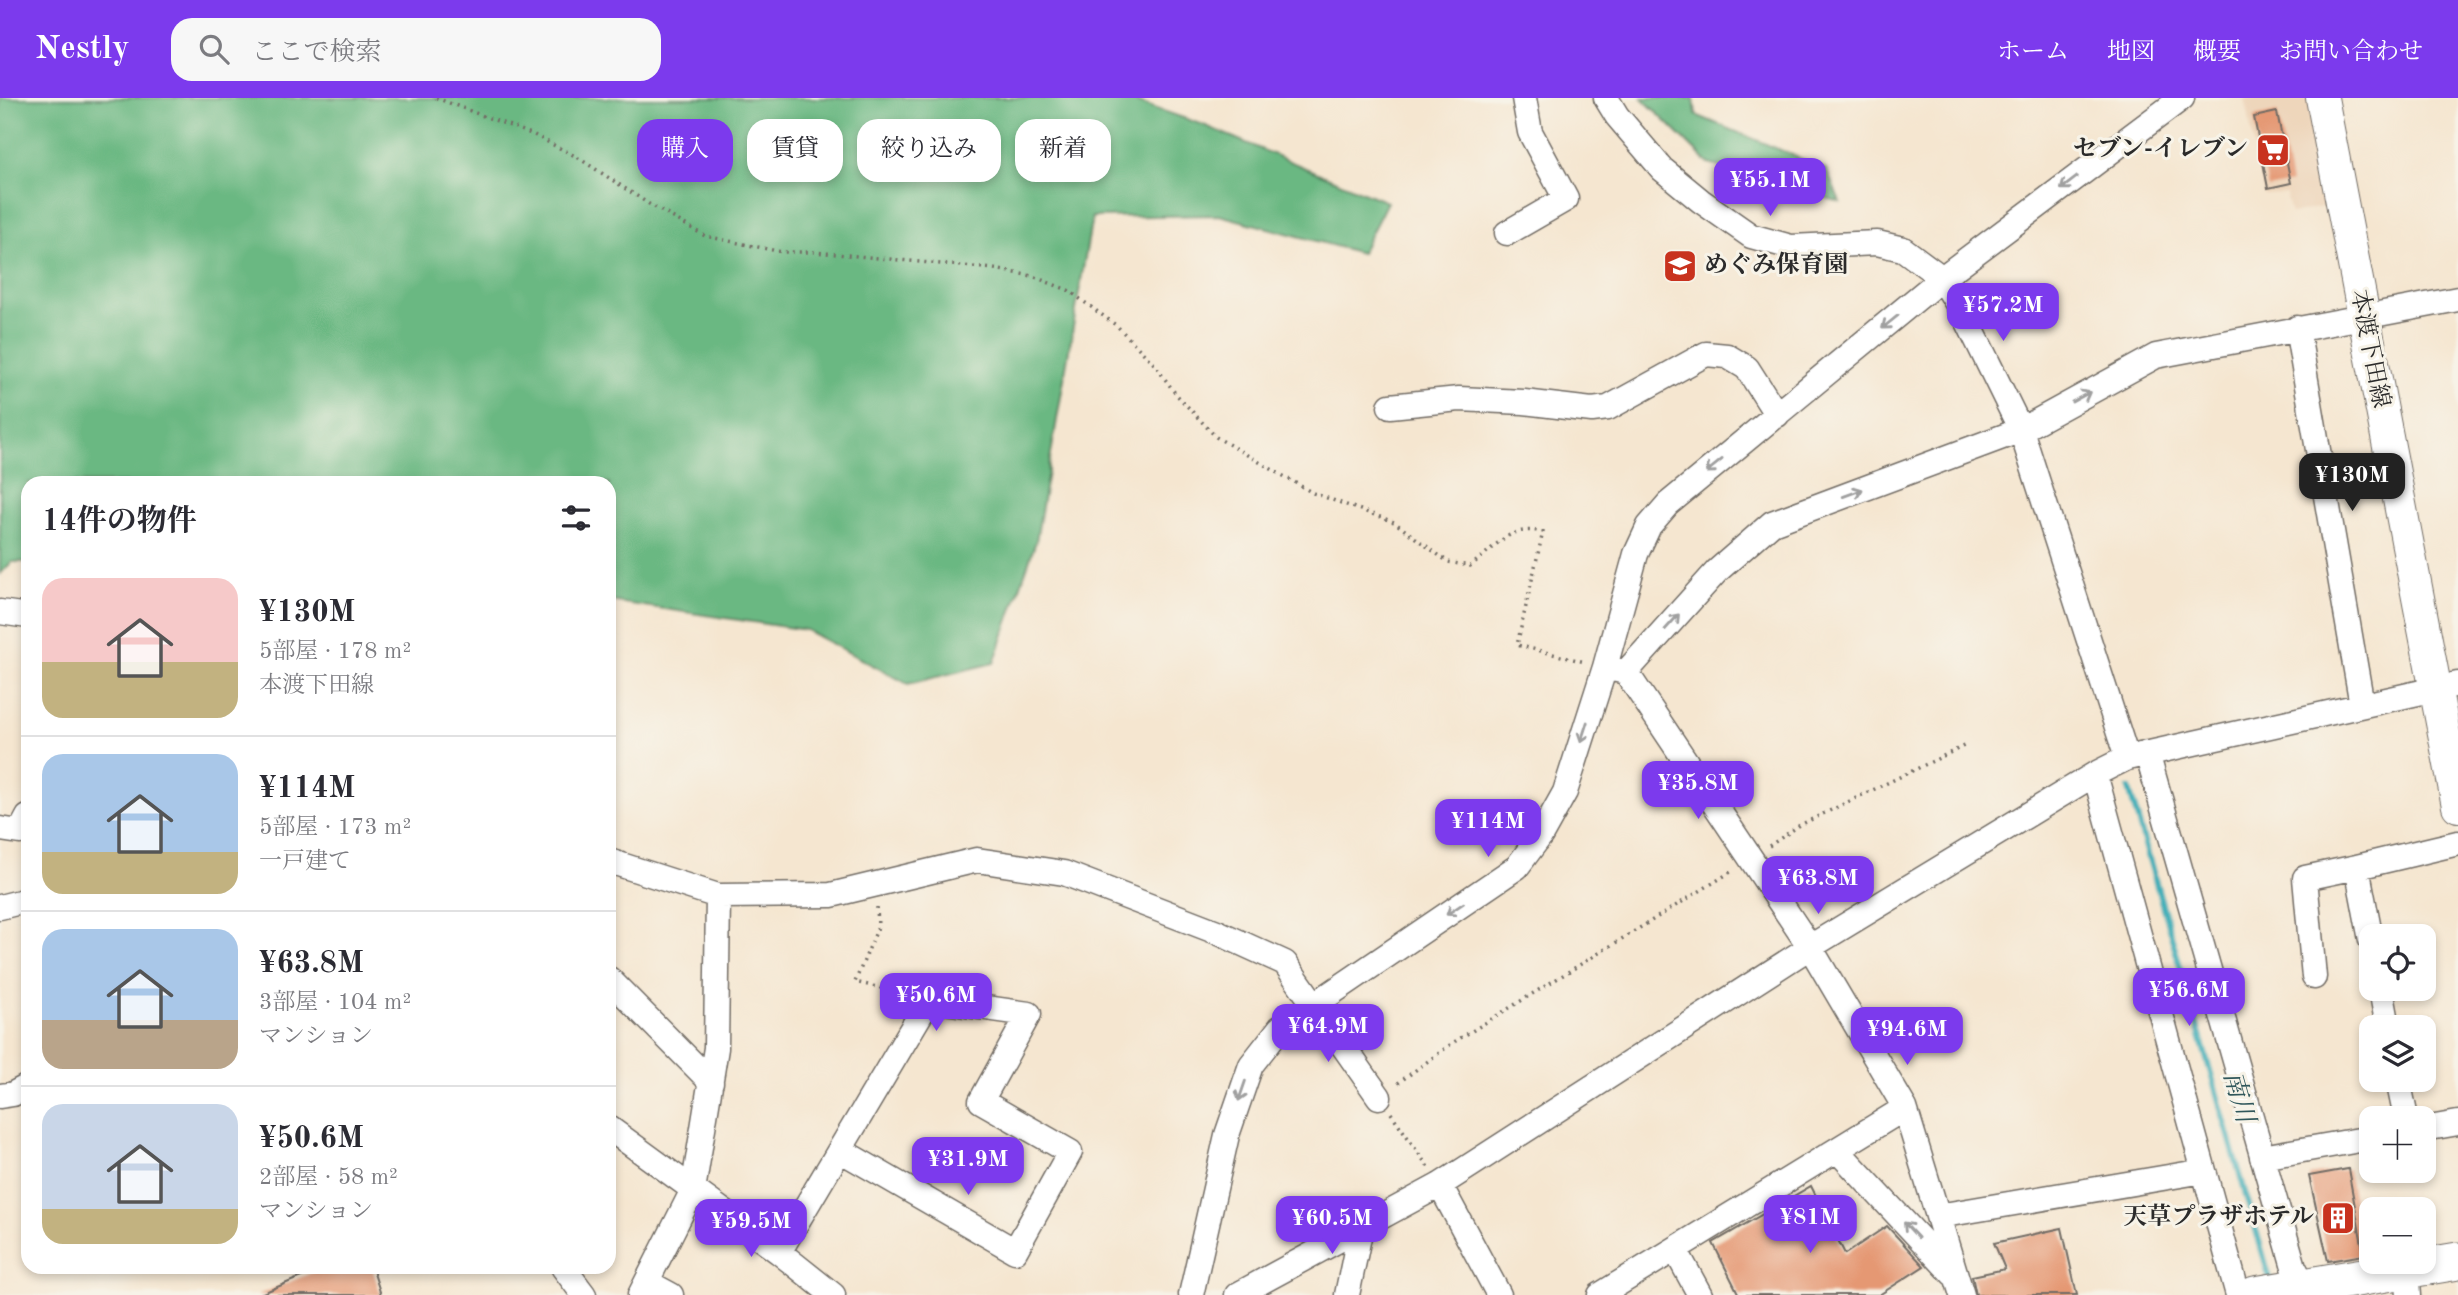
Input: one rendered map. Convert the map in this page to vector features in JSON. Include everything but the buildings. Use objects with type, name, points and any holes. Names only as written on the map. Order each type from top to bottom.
[{"type":"highway","points":[[2255,1295],[2408,1282],[2458,1261]]},
{"type":"main road","name":"本渡下田線","points":[[2322,98],[2363,315],[2446,686],[2458,806]]},
{"type":"street","points":[[1507,233],[1566,199],[1530,132],[1524,98]]},
{"type":"street","points":[[1606,98],[1617,116],[1662,169],[1700,201],[1751,236],[1791,247],[1877,243],[1903,249],[1942,278],[1968,322],[2021,430],[2137,755],[2302,1290]]},
{"type":"street","points":[[1191,1295],[1227,1135],[1251,1065],[1280,1028],[1517,867],[1541,835],[1565,792],[1616,670],[1636,554],[1649,526],[1668,504],[1942,278],[2182,98]]},
{"type":"street","points":[[1616,670],[1717,571],[1772,523],[2021,430],[2156,356],[2454,300]]},
{"type":"street","points":[[2297,328],[2362,705]]},
{"type":"street","points":[[1390,407],[1460,399],[1524,402],[1592,410],[1608,408],[1706,354],[1727,356],[1747,368],[1777,415]]},
{"type":"street","points":[[0,612],[21,615]]},
{"type":"street","points":[[1616,670],[1751,859],[1810,947],[1905,1108],[1960,1287]]},
{"type":"street","points":[[1237,1295],[1440,1185],[1810,947],[2095,774],[2137,755],[2446,686]]},
{"type":"street","points":[[2095,774],[2238,1295]]},
{"type":"street","points":[[0,829],[21,830]]},
{"type":"street","points":[[2314,977],[2305,878],[2458,842]]},
{"type":"street","points":[[616,862],[718,896],[831,895],[977,860],[1064,873],[1217,932],[1284,963],[1379,1097]]},
{"type":"street","points":[[2357,867],[2368,924]]},
{"type":"street","points":[[671,1295],[643,1289],[694,1190],[716,1048],[718,896]]},
{"type":"street","points":[[0,907],[21,902]]},
{"type":"street","points":[[616,986],[711,1082]]},
{"type":"street","points":[[779,1252],[929,1000],[1029,1013],[981,1101],[1070,1152],[1015,1251],[840,1150]]},
{"type":"street","points":[[0,1096],[21,1090]]},
{"type":"street","points":[[1600,1295],[1905,1108]]},
{"type":"street","points":[[2436,1127],[2458,1123]]},
{"type":"street","points":[[616,1133],[779,1252],[833,1295]]},
{"type":"street","points":[[2262,1157],[2359,1140]]},
{"type":"street","points":[[1837,1150],[1960,1287]]},
{"type":"street","points":[[1938,1216],[2204,1171]]},
{"type":"street","points":[[1440,1185],[1499,1295]]},
{"type":"street","points":[[1347,1295],[1361,1227]]},
{"type":"street","points":[[1675,1249],[1700,1295]]},
{"type":"street","points":[[568,1274],[584,1295]]},
{"type":"path","points":[[436,98],[534,135],[577,157],[649,204],[705,236],[782,252],[815,252],[994,269],[1032,276],[1068,290],[1117,326],[1155,365],[1175,393],[1216,437],[1312,493],[1394,522],[1448,562],[1470,566],[1486,555],[1492,545],[1517,531],[1530,529],[1543,532],[1517,645],[1616,670]]},
{"type":"path","points":[[1440,1185],[1379,1097],[1454,1042],[1751,859],[1800,825],[1966,745]]},
{"type":"path","points":[[876,884],[878,927],[855,982],[929,1000]]},
{"type":"shaded area","points":[[2245,98],[2308,98],[2330,205],[2291,214],[2286,194],[2264,195]]},
{"type":"green space","points":[[0,98],[1125,98],[1201,124],[1387,202],[1361,253],[1219,215],[1092,217],[1036,541],[994,663],[908,684],[806,630],[616,602],[616,476],[21,476],[21,562],[12,562],[0,574]]},
{"type":"green space","points":[[1642,98],[1694,98],[1696,115],[1826,169],[1840,202],[1709,164]]},
{"type":"waterway","name":"南川","points":[[2129,789],[2271,1282]]},
{"type":"place","name":"セブン-イレブン","points":[[2273,150]]},
{"type":"place","name":"めぐみ保育園","points":[[1680,266]]},
{"type":"place","name":"天草プラザホテル","points":[[2338,1218]]}]
